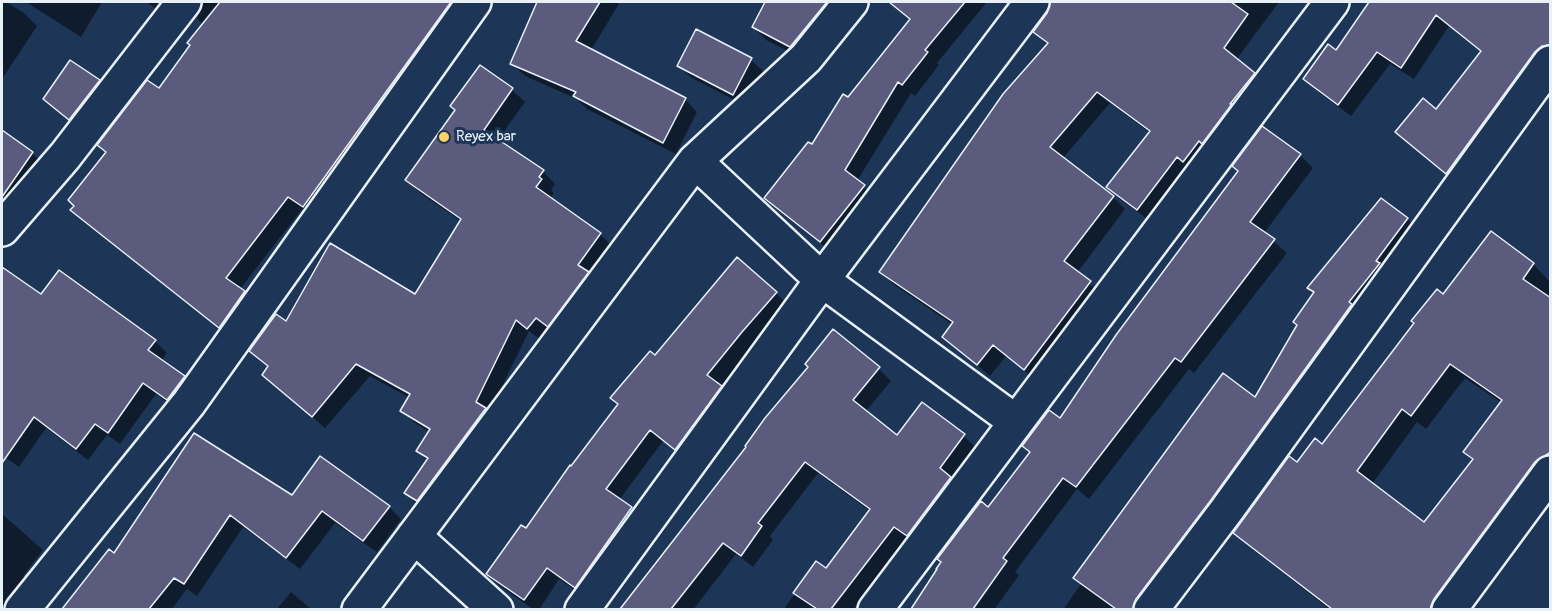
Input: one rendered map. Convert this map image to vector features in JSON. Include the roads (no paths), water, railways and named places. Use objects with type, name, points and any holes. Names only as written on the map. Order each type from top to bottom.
[{"type":"street","points":[[2,229],[66,156],[184,2]]},
{"type":"street","points":[[22,609],[189,403],[474,2]]},
{"type":"street","points":[[358,609],[695,161],[806,58],[851,2]]},
{"type":"street","points":[[582,609],[822,280],[1032,2]]},
{"type":"street","points":[[875,609],[1332,2]]},
{"type":"street","points":[[1151,609],[1226,511],[1551,63]]},
{"type":"street","points":[[695,161],[822,280],[1016,422]]},
{"type":"street","points":[[1449,609],[1551,473]]},
{"type":"street","points":[[414,536],[496,609]]},
{"type":"place","name":"Reyex bar","points":[[444,137]]}]
